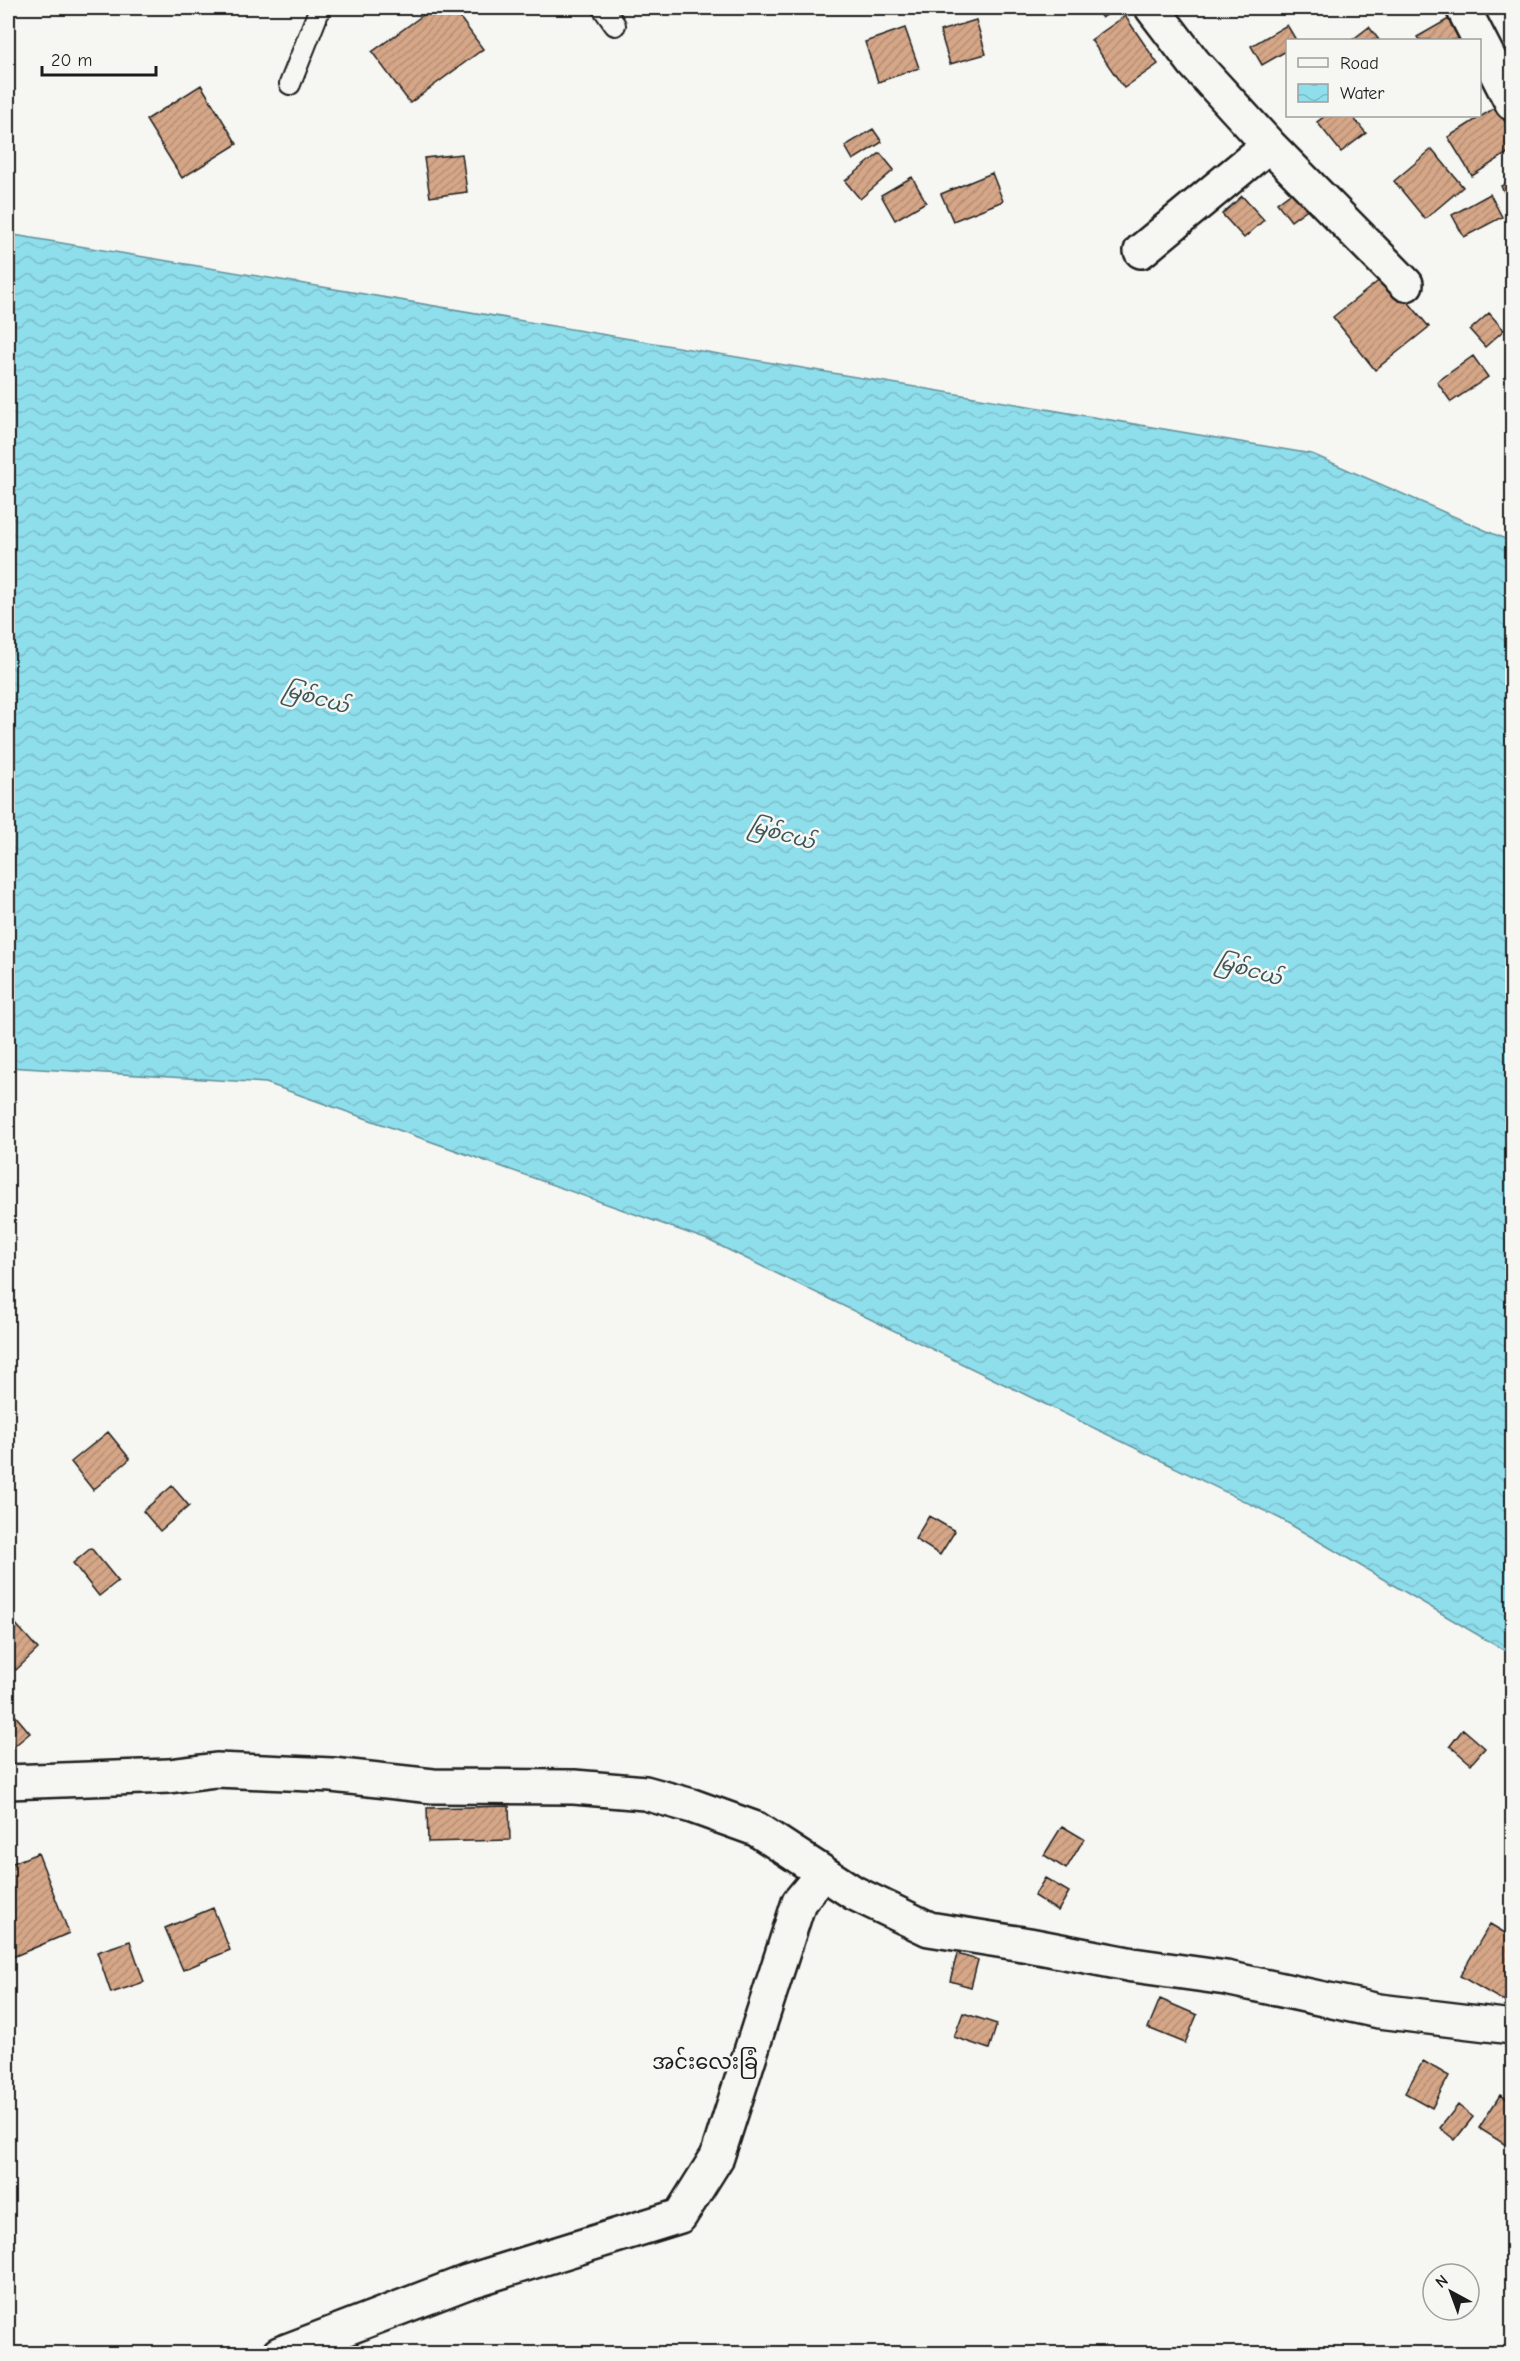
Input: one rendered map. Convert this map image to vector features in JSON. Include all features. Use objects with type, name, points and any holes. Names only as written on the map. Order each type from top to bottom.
[{"type":"street","points":[[1152,8],[1194,63],[1269,145],[1406,284]]},
{"type":"street","points":[[1462,8],[1478,39]]},
{"type":"street","points":[[1481,44],[1512,103]]},
{"type":"street","points":[[1141,251],[1269,145]]},
{"type":"street","points":[[8,1782],[169,1776],[216,1770],[332,1775],[433,1786],[574,1787],[645,1793],[692,1806],[756,1829],[854,1893],[929,1929],[1133,1965],[1227,1978],[1379,2011],[1512,2027]]},
{"type":"street","points":[[279,2354],[467,2282],[680,2216],[717,2157],[799,1902],[823,1873]]},
{"type":"lane","points":[[290,84],[320,8]]},
{"type":"lane","points":[[603,8],[615,25]]},
{"type":"water","name":"မြစ်ငယ်","points":[[8,234],[1312,454],[1512,542],[1512,1655],[1281,1519],[708,1240],[266,1083],[8,1067]]},
{"type":"building","points":[[433,8],[453,8],[483,49],[410,103],[372,52]]},
{"type":"building","points":[[1094,8],[1117,8],[1102,18]]},
{"type":"building","points":[[1125,16],[1158,64],[1124,88],[1091,40]]},
{"type":"building","points":[[1452,17],[1463,39],[1418,39],[1417,37]]},
{"type":"building","points":[[976,20],[986,54],[950,64],[940,31]]},
{"type":"building","points":[[1287,25],[1295,39],[1286,39],[1286,51],[1262,65],[1251,46]]},
{"type":"building","points":[[1369,27],[1378,39],[1353,39]]},
{"type":"building","points":[[905,28],[919,68],[878,82],[865,42]]},
{"type":"building","points":[[201,85],[237,144],[182,178],[146,120]]},
{"type":"building","points":[[1496,107],[1512,133],[1512,150],[1472,176],[1448,137]]},
{"type":"building","points":[[1324,117],[1353,117],[1366,133],[1341,152],[1317,122]]},
{"type":"building","points":[[873,129],[882,142],[853,160],[845,146]]},
{"type":"building","points":[[1432,149],[1463,187],[1425,219],[1394,181]]},
{"type":"building","points":[[880,153],[894,170],[860,199],[845,181]]},
{"type":"building","points":[[462,154],[467,192],[430,197],[424,158]]},
{"type":"building","points":[[992,173],[1003,201],[953,221],[941,194]]},
{"type":"building","points":[[912,177],[926,202],[895,220],[881,195]]},
{"type":"building","points":[[1512,180],[1512,207],[1501,186]]},
{"type":"building","points":[[1297,188],[1310,207],[1291,221],[1277,203]]},
{"type":"building","points":[[1490,194],[1502,217],[1464,237],[1452,215]]},
{"type":"building","points":[[1242,196],[1264,220],[1244,238],[1222,214]]},
{"type":"building","points":[[1386,275],[1429,327],[1375,370],[1333,317]]},
{"type":"building","points":[[1489,313],[1504,330],[1485,347],[1470,330]]},
{"type":"building","points":[[1473,356],[1488,377],[1451,402],[1437,382]]},
{"type":"building","points":[[108,1432],[130,1459],[93,1490],[71,1462]]},
{"type":"building","points":[[172,1486],[189,1506],[160,1531],[143,1511]]},
{"type":"building","points":[[929,1516],[955,1531],[940,1555],[915,1539]]},
{"type":"building","points":[[91,1548],[118,1581],[99,1596],[73,1563]]},
{"type":"building","points":[[13,1621],[38,1649],[16,1670],[8,1660],[8,1627]]},
{"type":"building","points":[[8,1707],[30,1733],[12,1748],[8,1743]]},
{"type":"building","points":[[1463,1729],[1485,1748],[1471,1764],[1450,1746]]},
{"type":"building","points":[[509,1806],[510,1840],[428,1842],[427,1808]]},
{"type":"building","points":[[1062,1826],[1084,1839],[1066,1869],[1044,1855]]},
{"type":"building","points":[[38,1853],[69,1933],[8,1959],[8,1865]]},
{"type":"building","points":[[1045,1878],[1069,1892],[1058,1911],[1034,1896]]},
{"type":"building","points":[[213,1908],[230,1950],[183,1970],[165,1928]]},
{"type":"building","points":[[1490,1924],[1512,1937],[1512,1988],[1505,2002],[1460,1976]]},
{"type":"building","points":[[130,1941],[144,1982],[111,1993],[97,1952]]},
{"type":"building","points":[[957,1954],[978,1960],[971,1987],[950,1981]]},
{"type":"building","points":[[1160,1999],[1197,2015],[1185,2043],[1148,2028]]},
{"type":"building","points":[[963,2013],[997,2024],[989,2049],[954,2037]]},
{"type":"building","points":[[1423,2061],[1449,2076],[1432,2108],[1405,2093]]},
{"type":"building","points":[[1500,2095],[1512,2102],[1512,2149],[1479,2128]]},
{"type":"building","points":[[1458,2105],[1473,2117],[1455,2140],[1440,2128]]},
{"type":"district","name":"အင်းလေးခြံ","points":[[705,2062]]}]
